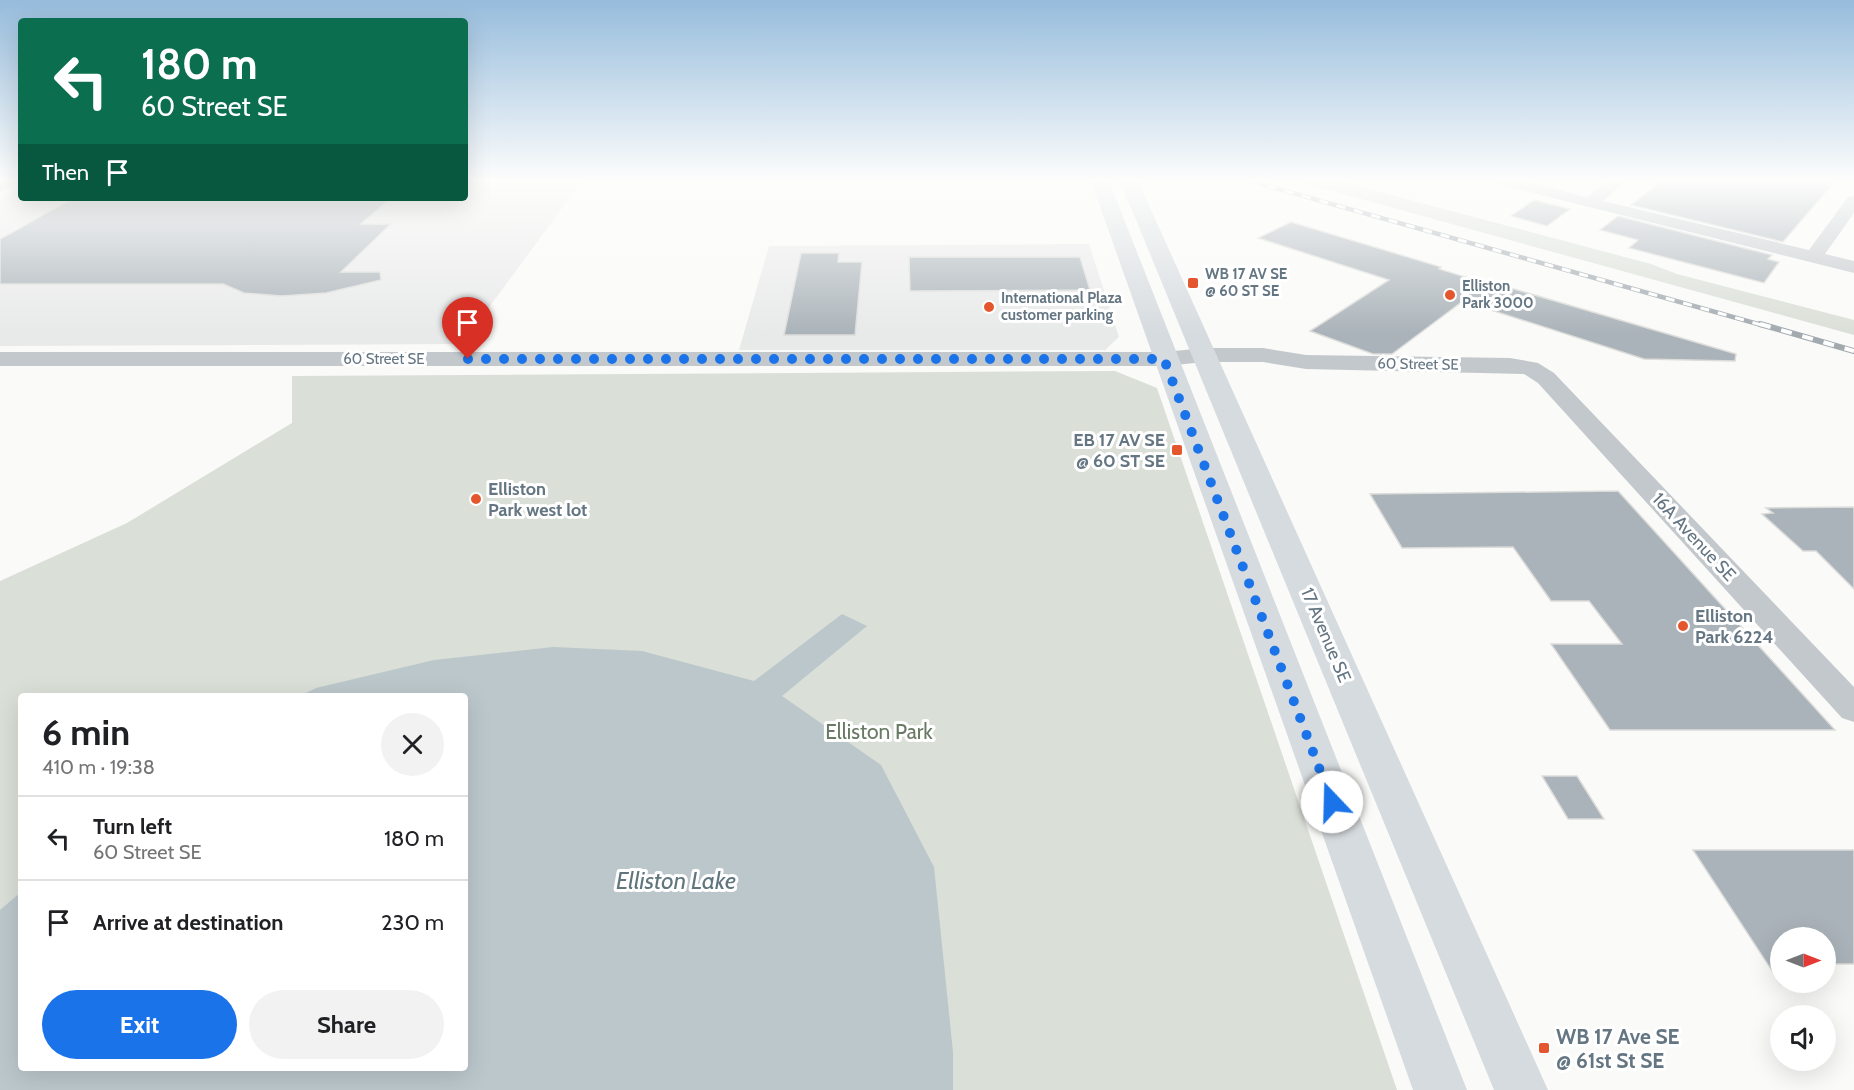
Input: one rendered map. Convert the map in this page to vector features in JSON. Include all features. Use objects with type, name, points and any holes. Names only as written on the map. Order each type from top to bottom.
[{"type":"main road","points":[[1118,232],[1164,359],[1440,1090]]},
{"type":"main road","name":"17 Avenue SE","points":[[1151,232],[1521,1090]]},
{"type":"street","points":[[1712,232],[1854,267]]},
{"type":"street","points":[[1814,257],[1832,232]]},
{"type":"street","name":"60 Street SE","points":[[0,359],[1164,359],[1273,369],[1306,362],[1510,365],[1530,369]]},
{"type":"street","name":"16A Avenue SE","points":[[1530,369],[1546,378],[1854,710]]},
{"type":"shaded area","points":[[0,232],[545,232],[462,344],[0,346]]},
{"type":"shaded area","points":[[1089,244],[1119,337],[1105,350],[739,350],[769,246]]},
{"type":"green space","points":[[1480,232],[1530,232],[1651,264],[1677,274],[1854,320],[1854,335]]},
{"type":"green space","name":"Elliston Park","points":[[1115,371],[1157,388],[1397,1090],[0,1090],[0,581],[127,523],[292,423],[292,376]]},
{"type":"water","name":"Elliston Lake","points":[[842,614],[867,626],[782,696],[881,765],[934,867],[953,1052],[953,1090],[0,1090],[0,910],[18,895],[18,1071],[468,1071],[468,693],[306,693],[316,688],[434,660],[553,647],[642,651],[754,681]]},
{"type":"building","points":[[13,232],[383,232],[341,272],[380,272],[381,280],[326,293],[281,296],[244,293],[223,284],[0,284],[0,239]]},
{"type":"building","name":"Elliston Park 3000","points":[[1271,232],[1324,232],[1441,267],[1439,269],[1501,288],[1504,286],[1736,354],[1735,361],[1644,359],[1463,301],[1392,354],[1373,354],[1310,331],[1389,280],[1258,238]]},
{"type":"building","points":[[1607,232],[1681,232],[1772,255],[1768,259],[1779,262],[1764,283],[1629,248],[1638,240]]},
{"type":"building","points":[[1741,232],[1792,232],[1783,242]]},
{"type":"building","points":[[801,253],[839,253],[838,262],[862,262],[855,335],[784,335]]},
{"type":"building","points":[[909,257],[1080,257],[1090,290],[910,291]]},
{"type":"building","name":"Elliston Park 6224","points":[[1618,491],[1835,730],[1610,730],[1551,644],[1622,644],[1589,601],[1551,601],[1513,547],[1402,548],[1370,494]]},
{"type":"building","points":[[1854,507],[1854,589],[1816,551],[1803,551],[1762,514],[1773,513],[1766,508]]},
{"type":"building","points":[[1542,776],[1577,776],[1604,819],[1568,819]]},
{"type":"building","points":[[1693,850],[1854,850],[1854,964],[1836,964],[1836,927],[1770,927],[1770,968]]},
{"type":"railway","points":[[1431,232],[1765,326]]},
{"type":"railway","points":[[1760,324],[1854,351]]},
{"type":"place","name":"WB 17 AV SE @ 60 ST SE","points":[[1193,283]]},
{"type":"place","name":"Elliston Park 3000","points":[[1450,295]]},
{"type":"place","name":"International Plaza customer parking","points":[[989,307]]},
{"type":"place","name":"EB 17 AV SE @ 60 ST SE","points":[[1177,450]]},
{"type":"place","name":"Elliston Park west lot","points":[[476,499]]},
{"type":"place","name":"Elliston Park 6224","points":[[1683,626]]},
{"type":"place","name":"WB 17 Ave SE @ 61st St SE","points":[[1544,1048]]},
{"type":"route","points":[[468,359],[1164,359],[1332,802]]}]
